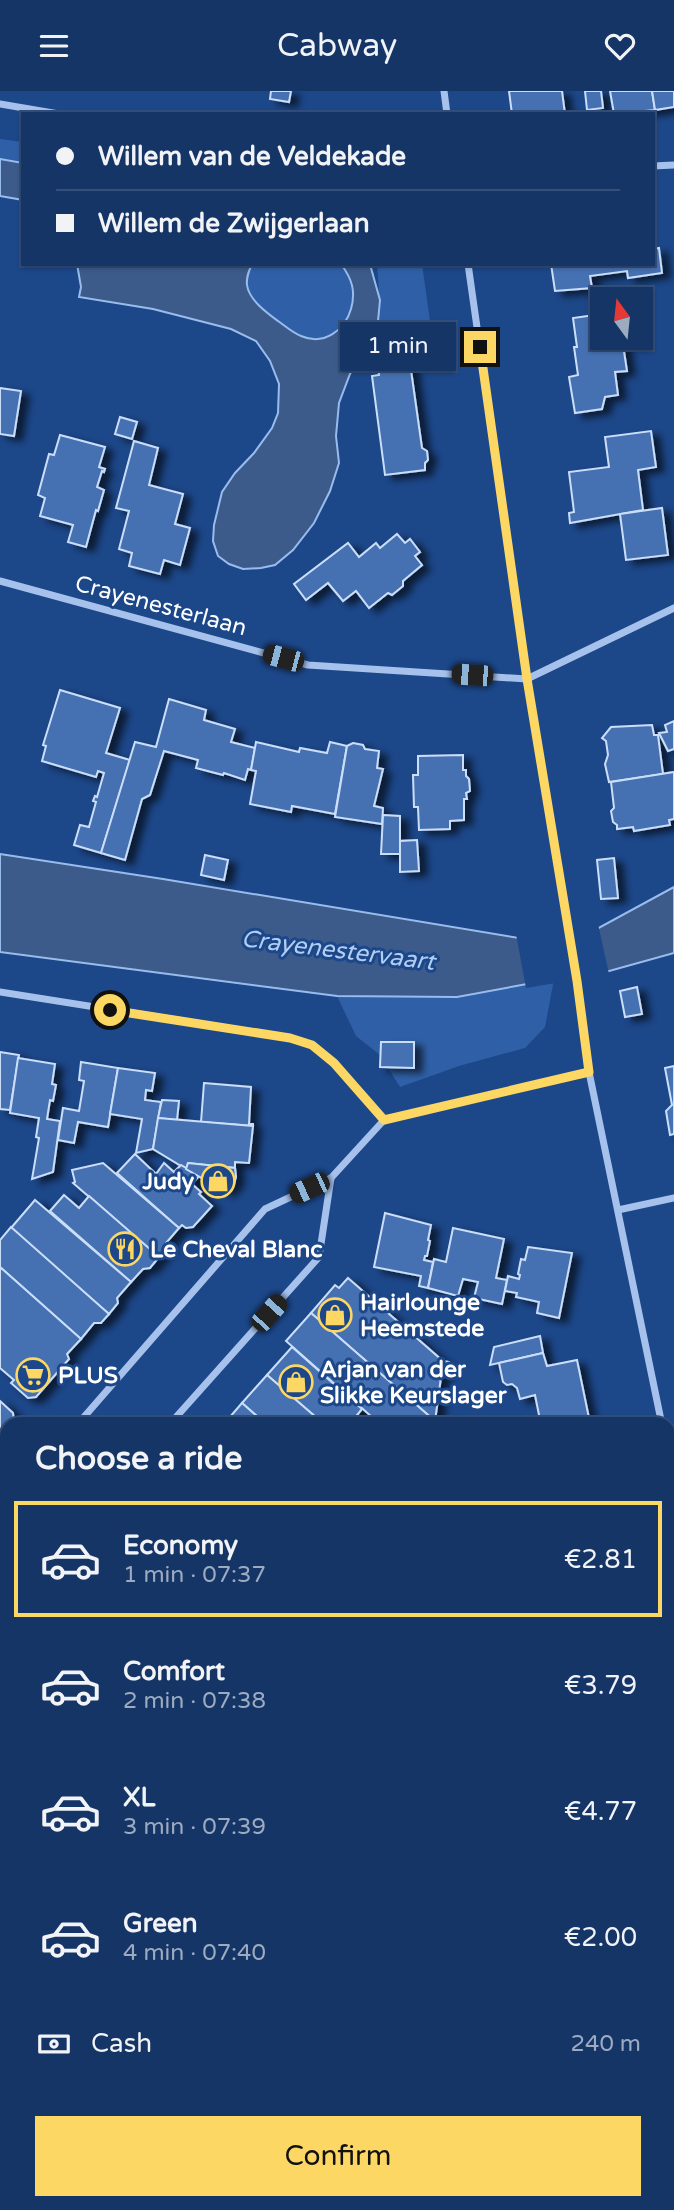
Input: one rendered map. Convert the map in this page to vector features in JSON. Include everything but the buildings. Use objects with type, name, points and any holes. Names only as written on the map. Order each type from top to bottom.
[{"type":"street","points":[[444,91],[447,112]]},
{"type":"street","points":[[0,104],[48,112]]},
{"type":"street","points":[[655,166],[674,165]]},
{"type":"street","points":[[468,266],[527,679],[577,981],[589,1072],[660,1417]]},
{"type":"street","name":"Crayenesterlaan","points":[[0,581],[308,665],[527,679],[674,608]]},
{"type":"street","points":[[0,992],[290,1038],[312,1045],[334,1063],[384,1120]]},
{"type":"street","points":[[84,1417],[265,1209],[331,1178],[384,1120],[589,1072]]},
{"type":"street","points":[[176,1417],[319,1257],[331,1178]]},
{"type":"street","points":[[618,1210],[674,1198]]},
{"type":"shaded area","points":[[0,139],[21,142],[21,163],[0,159]]},
{"type":"shaded area","points":[[251,266],[342,266],[353,291],[348,317],[339,329],[325,337],[310,339],[301,336],[255,301],[248,291],[248,274]]},
{"type":"shaded area","points":[[377,266],[422,266],[431,328],[373,334],[379,291]]},
{"type":"shaded area","points":[[554,979],[545,1027],[525,1048],[459,1066],[400,1087],[380,1055],[356,1036],[337,996],[457,997]]},
{"type":"water","points":[[0,159],[21,163],[21,200],[0,196]]},
{"type":"water","points":[[77,266],[251,266],[247,285],[255,301],[295,333],[318,339],[339,329],[351,309],[352,285],[342,266],[371,268],[380,300],[378,321],[370,342],[350,374],[339,403],[336,436],[339,463],[330,491],[314,523],[293,550],[275,565],[243,569],[229,564],[218,556],[213,541],[222,492],[272,428],[278,413],[279,384],[270,361],[256,341],[231,329],[153,309],[79,297],[81,287]]},
{"type":"water","name":"Crayenestervaart","points":[[0,854],[519,938],[595,930],[674,887],[674,953],[602,973],[457,997],[337,996],[0,952]]},
{"type":"pier","points":[[598,924],[609,974],[526,988],[516,934]]},
{"type":"place","name":"Judy","points":[[218,1181]]},
{"type":"place","name":"Le Cheval Blanc","points":[[125,1249]]},
{"type":"place","name":"Hairlounge Heemstede","points":[[335,1315]]},
{"type":"place","name":"PLUS","points":[[33,1375]]},
{"type":"place","name":"Arjan van der Slikke Keurslager","points":[[296,1382]]},
{"type":"route","points":[[110,1010],[290,1038],[312,1045],[334,1063],[384,1120],[589,1072],[577,981],[527,679],[480,347]]}]
